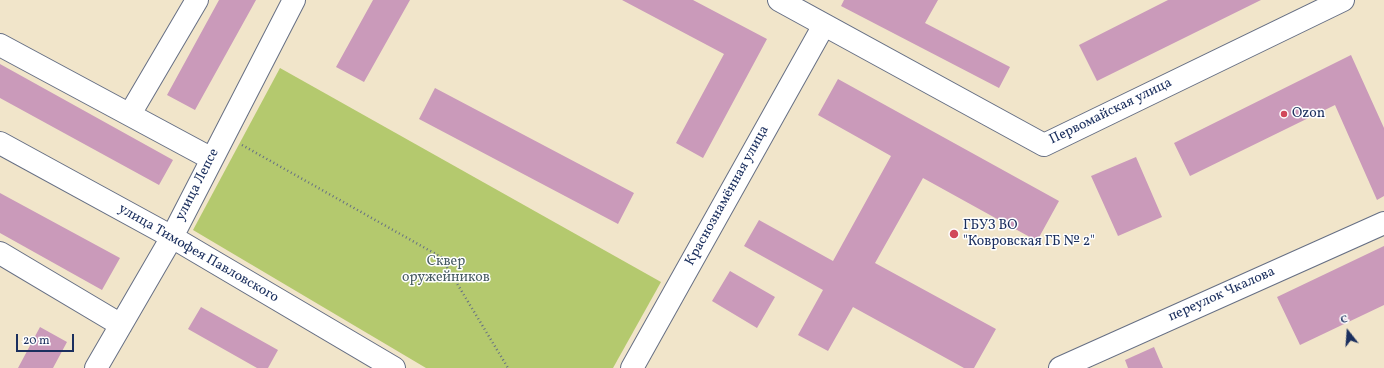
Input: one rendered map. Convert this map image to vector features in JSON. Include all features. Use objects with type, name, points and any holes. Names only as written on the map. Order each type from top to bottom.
[{"type":"street","points":[[130,114],[197,0]]},
{"type":"street","name":"улица Лепсе","points":[[96,368],[172,237],[294,0]]},
{"type":"street","name":"Первомайская улица","points":[[779,0],[1044,145],[1342,0]]},
{"type":"street","name":"Краснознамённая улица","points":[[632,368],[824,25]]},
{"type":"street","points":[[0,45],[212,159]]},
{"type":"street","name":"улица Тимофея Павловского","points":[[0,143],[172,237],[394,368]]},
{"type":"street","name":"переулок Чкалова","points":[[1060,368],[1384,223]]},
{"type":"street","points":[[0,253],[121,325]]},
{"type":"path","points":[[224,135],[441,257],[508,368]]},
{"type":"green space","name":"Сквер оружейников","points":[[280,68],[661,282],[613,368],[426,368],[193,230]]},
{"type":"building","points":[[219,0],[256,0],[195,110],[167,95]]},
{"type":"building","points":[[373,0],[410,0],[364,82],[336,67]]},
{"type":"building","points":[[622,0],[693,0],[767,39],[703,158],[676,143],[724,54]]},
{"type":"building","points":[[844,0],[938,0],[925,23],[1010,67],[999,88],[841,6]]},
{"type":"building","points":[[1168,0],[1261,0],[1097,81],[1079,45]]},
{"type":"building","points":[[1351,55],[1384,128],[1384,196],[1377,200],[1335,105],[1190,176],[1174,143]]},
{"type":"building","points":[[0,64],[173,160],[159,185],[0,98]]},
{"type":"building","points":[[838,79],[1059,201],[1037,241],[923,178],[875,263],[996,329],[974,368],[964,368],[853,307],[828,351],[798,335],[823,290],[744,246],[759,220],[833,261],[891,156],[818,115]]},
{"type":"building","points":[[435,88],[634,193],[618,224],[419,119]]},
{"type":"building","points":[[1136,157],[1162,217],[1118,236],[1091,176]]},
{"type":"building","points":[[0,193],[120,258],[102,290],[0,233]]},
{"type":"building","points":[[1384,246],[1384,305],[1300,345],[1277,297]]},
{"type":"building","points":[[730,271],[775,297],[757,328],[712,301]]},
{"type":"building","points":[[201,307],[278,350],[268,368],[257,368],[188,329]]},
{"type":"building","points":[[40,327],[67,342],[53,368],[18,368]]},
{"type":"building","points":[[1154,347],[1163,368],[1128,368],[1125,360]]},
{"type":"place","name":"Ozon","points":[[1284,114]]},
{"type":"place","name":"ГБУЗ ВО \"Ковровская ГБ № 2\"","points":[[954,234]]}]
